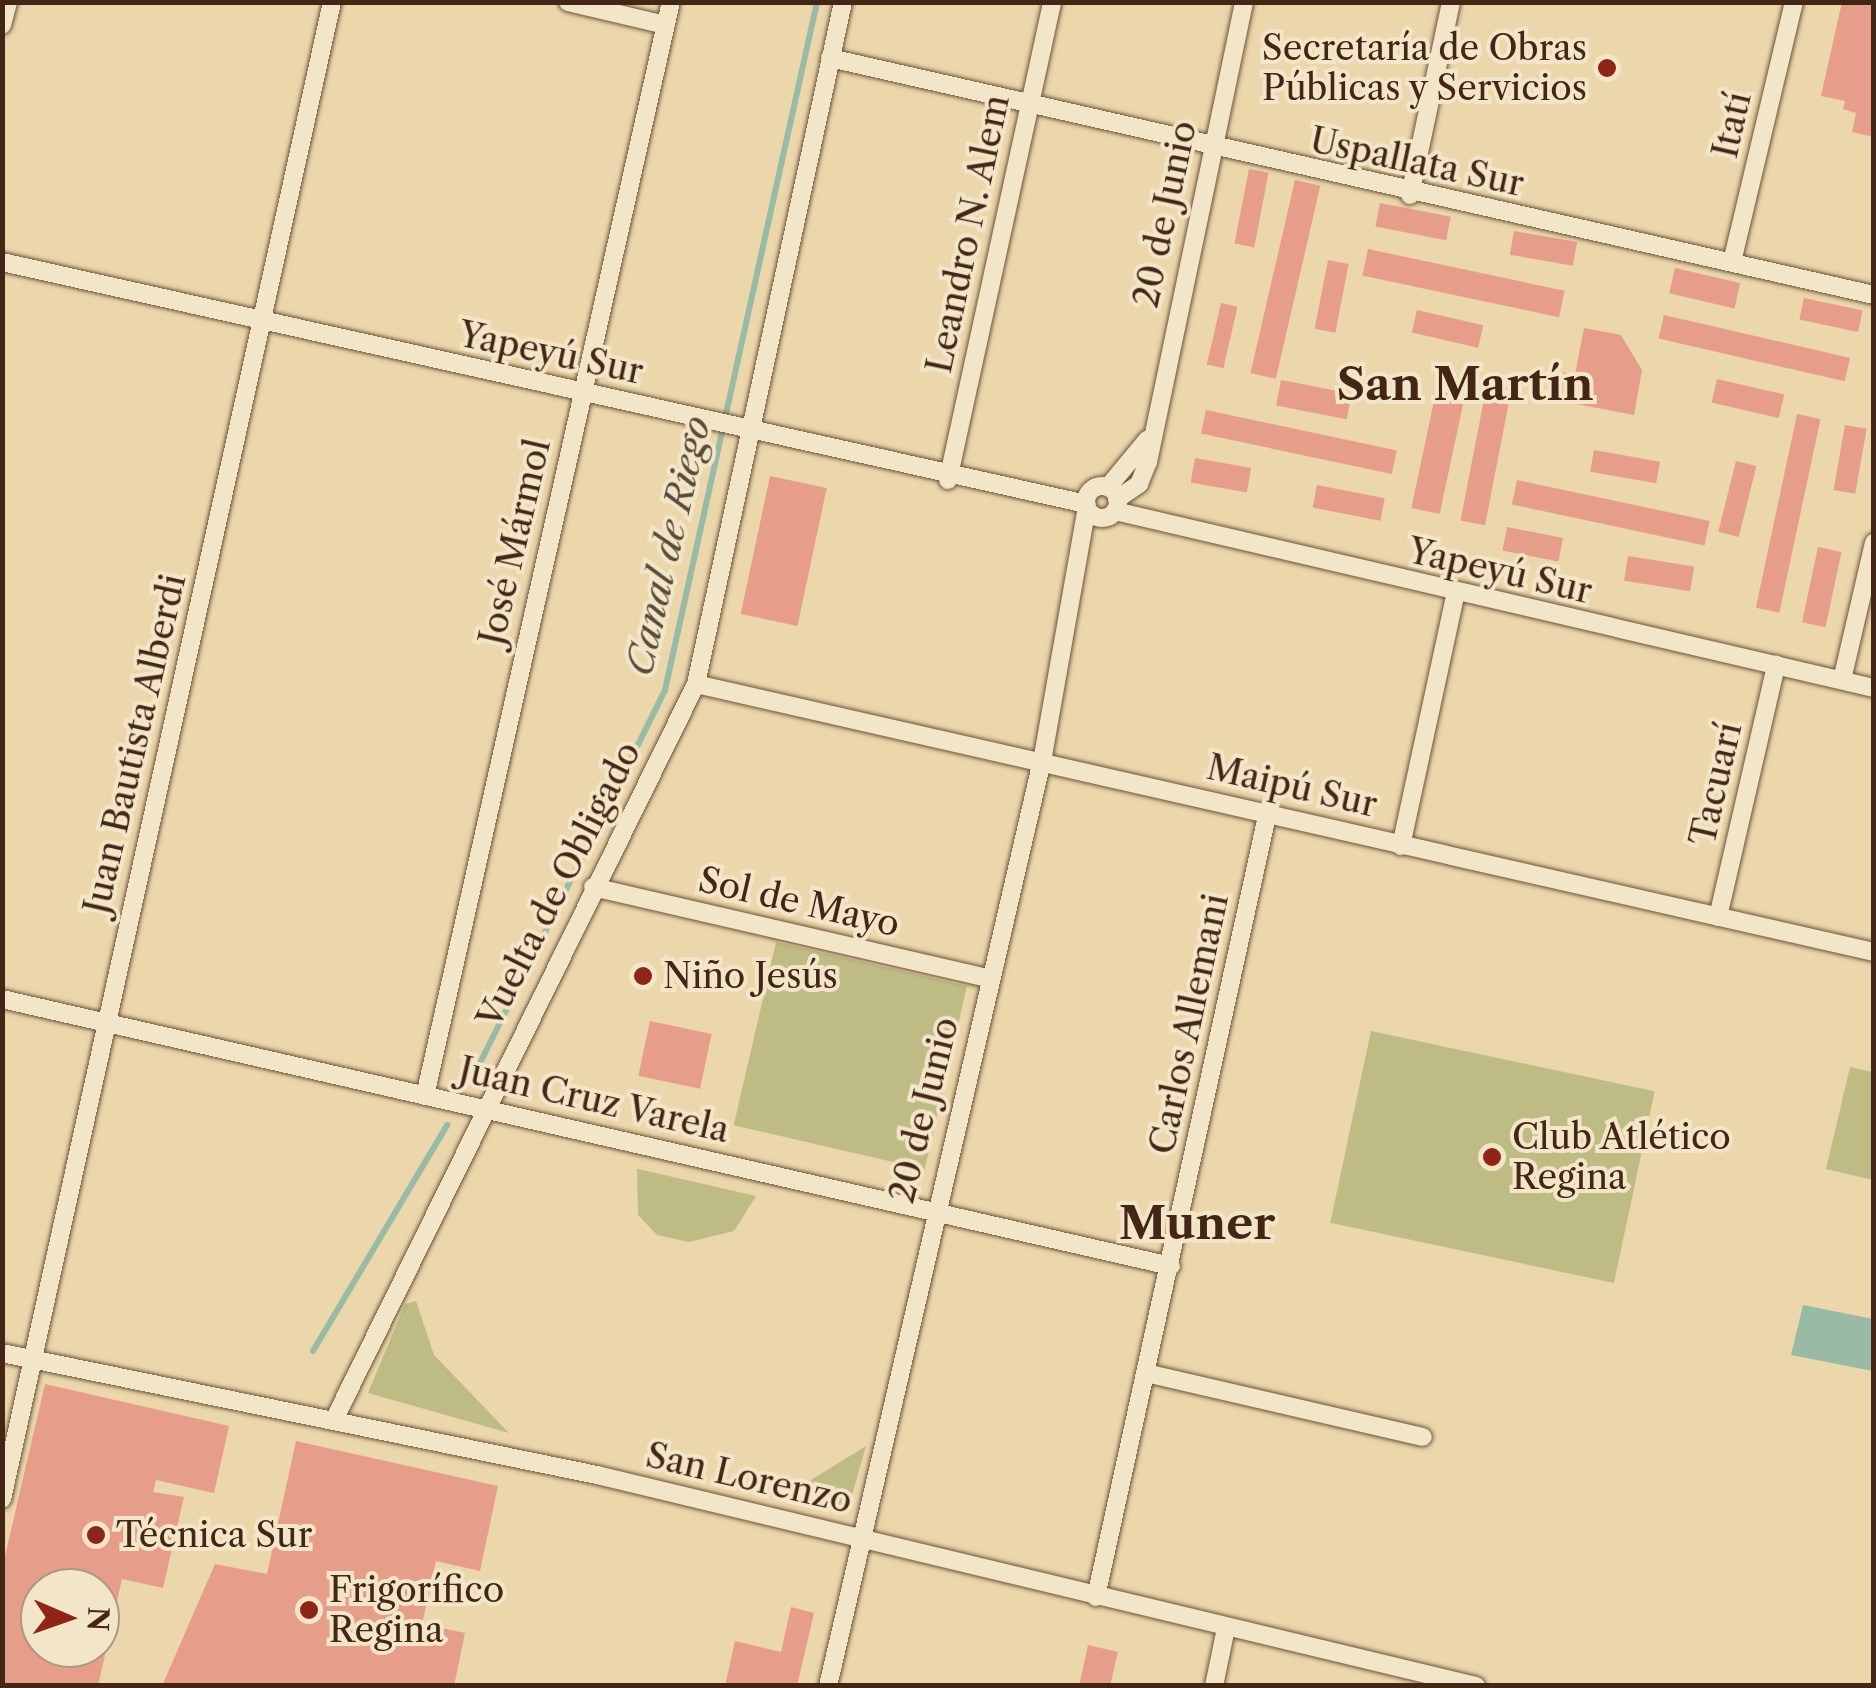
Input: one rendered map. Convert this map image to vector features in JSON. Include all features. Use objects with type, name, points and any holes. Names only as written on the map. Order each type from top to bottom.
[{"type":"street","points":[[2,25],[8,2]]},
{"type":"street","name":"Juan Bautista Alberdi","points":[[2,1499],[332,2]]},
{"type":"street","points":[[568,2],[666,24]]},
{"type":"street","name":"José Mármol","points":[[425,1096],[670,2]]},
{"type":"street","name":"Vuelta de Obligado","points":[[334,1420],[696,684],[743,429],[843,2]]},
{"type":"street","name":"Leandro N. Alem","points":[[948,480],[1052,2]]},
{"type":"street","name":"20 de Junio","points":[[1084,551],[1112,504],[1144,474],[1148,440],[1244,2]]},
{"type":"street","points":[[1410,196],[1450,2]]},
{"type":"street","name":"Itatí","points":[[1732,262],[1794,2]]},
{"type":"street","name":"Uspallata Sur","points":[[830,58],[1410,196],[1874,295]]},
{"type":"street","name":"Yapeyú Sur","points":[[2,262],[263,324],[709,421],[948,480],[1086,506],[1112,504],[1455,596],[1874,688]]},
{"type":"street","points":[[1086,506],[1092,489],[1112,504]]},
{"type":"street","name":"20 de Junio","points":[[828,1686],[932,1212],[1043,756],[1084,551],[1086,506]]},
{"type":"street","points":[[1842,680],[1874,542]]},
{"type":"street","points":[[1400,846],[1455,596]]},
{"type":"street","name":"Tacuarí","points":[[1718,917],[1776,665]]},
{"type":"street","name":"Maipú Sur","points":[[696,684],[1043,756],[1267,816],[1874,952]]},
{"type":"street","name":"Carlos Allemani","points":[[1096,1597],[1267,816]]},
{"type":"street","name":"Sol de Mayo","points":[[593,887],[990,979]]},
{"type":"street","name":"Juan Cruz Varela","points":[[2,1000],[1171,1266]]},
{"type":"street","name":"San Lorenzo","points":[[2,1353],[334,1420],[860,1537],[1476,1686]]},
{"type":"street","points":[[1146,1372],[1423,1437]]},
{"type":"street","points":[[1214,1686],[1226,1628]]},
{"type":"shaded area","points":[[776,942],[967,986],[925,1169],[734,1125]]},
{"type":"shaded area","name":"Club Atlético Regina","points":[[1371,1031],[1655,1091],[1614,1283],[1330,1223]]},
{"type":"shaded area","name":"Club Atlético Regina","points":[[1850,1067],[1873,1072],[1873,1180],[1826,1169]]},
{"type":"shaded area","points":[[637,1169],[756,1196],[734,1231],[689,1242],[657,1235],[638,1215]]},
{"type":"shaded area","points":[[416,1301],[434,1355],[509,1433],[368,1393],[405,1304]]},
{"type":"shaded area","points":[[1803,1305],[1873,1319],[1873,1371],[1791,1355]]},
{"type":"shaded area","points":[[866,1446],[848,1509],[762,1495],[801,1486]]},
{"type":"building","points":[[1842,2],[1874,2],[1874,137],[1852,132],[1856,113],[1843,109],[1845,101],[1821,96]]},
{"type":"building","points":[[1249,169],[1269,173],[1254,247],[1234,244]]},
{"type":"building","points":[[1295,180],[1320,186],[1276,379],[1250,373]]},
{"type":"building","points":[[1380,203],[1451,217],[1446,240],[1375,227]]},
{"type":"building","points":[[1514,231],[1577,242],[1573,266],[1510,255]]},
{"type":"building","points":[[1368,249],[1565,291],[1559,317],[1362,275]]},
{"type":"building","points":[[1328,260],[1349,264],[1335,333],[1315,329]]},
{"type":"building","points":[[1675,268],[1740,283],[1734,308],[1669,293]]},
{"type":"building","points":[[1804,298],[1863,310],[1858,332],[1799,320]]},
{"type":"building","points":[[1221,303],[1238,307],[1223,368],[1207,364]]},
{"type":"building","points":[[1417,310],[1483,325],[1478,348],[1412,332]]},
{"type":"building","points":[[1664,315],[1850,358],[1845,381],[1659,338]]},
{"type":"building","points":[[1584,328],[1621,335],[1642,370],[1634,415],[1550,399],[1553,371],[1575,374]]},
{"type":"building","points":[[1440,373],[1468,379],[1440,514],[1411,508]]},
{"type":"building","points":[[1717,379],[1784,395],[1779,418],[1712,402]]},
{"type":"building","points":[[1281,380],[1352,394],[1347,419],[1276,406]]},
{"type":"building","points":[[1487,384],[1512,389],[1485,525],[1460,520]]},
{"type":"building","points":[[1206,410],[1397,451],[1392,474],[1201,433]]},
{"type":"building","points":[[1797,414],[1820,419],[1779,613],[1756,608]]},
{"type":"building","points":[[1845,425],[1867,429],[1855,494],[1834,490]]},
{"type":"building","points":[[1594,450],[1660,462],[1656,483],[1590,472]]},
{"type":"building","points":[[1195,458],[1251,468],[1247,493],[1191,483]]},
{"type":"building","points":[[1736,461],[1756,466],[1739,537],[1718,532]]},
{"type":"building","points":[[770,476],[827,488],[797,626],[741,614]]},
{"type":"building","points":[[1517,480],[1710,521],[1704,545],[1512,504]]},
{"type":"building","points":[[1317,485],[1385,498],[1380,521],[1313,508]]},
{"type":"building","points":[[1507,527],[1563,538],[1558,561],[1502,551]]},
{"type":"building","points":[[1818,547],[1841,552],[1825,627],[1802,622]]},
{"type":"building","points":[[1628,556],[1694,566],[1690,591],[1624,581]]},
{"type":"building","points":[[650,1021],[712,1034],[700,1089],[638,1076]]},
{"type":"building","points":[[45,1384],[229,1426],[214,1493],[156,1480],[153,1492],[184,1497],[163,1588],[122,1579],[120,1588],[120,1568],[20,1568],[20,1668],[102,1668],[98,1686],[2,1686],[2,1569]]},
{"type":"building","name":"Frigorífico Regina","points":[[296,1441],[498,1486],[480,1571],[436,1561],[422,1624],[465,1633],[454,1686],[162,1686],[215,1564],[267,1574]]},
{"type":"building","points":[[791,1607],[814,1613],[797,1686],[725,1686],[735,1641],[781,1652]]},
{"type":"building","points":[[1088,1645],[1118,1652],[1110,1686],[1079,1686]]},
{"type":"waterway","name":"Canal de Riego","points":[[477,1069],[665,690],[817,2]]},
{"type":"waterway","name":"Canal de Riego","points":[[313,1351],[447,1125]]},
{"type":"place","name":"Secretaría de Obras Públicas y Servicios","points":[[1607,68]]},
{"type":"place","name":"Niño Jesús","points":[[643,976]]},
{"type":"place","name":"Club Atlético Regina","points":[[1492,1157]]},
{"type":"place","name":"Técnica Sur","points":[[96,1535]]},
{"type":"place","name":"Frigorífico Regina","points":[[309,1610]]},
{"type":"district","name":"San Martín","points":[[1465,385]]},
{"type":"district","name":"Muner","points":[[1197,1224]]}]
